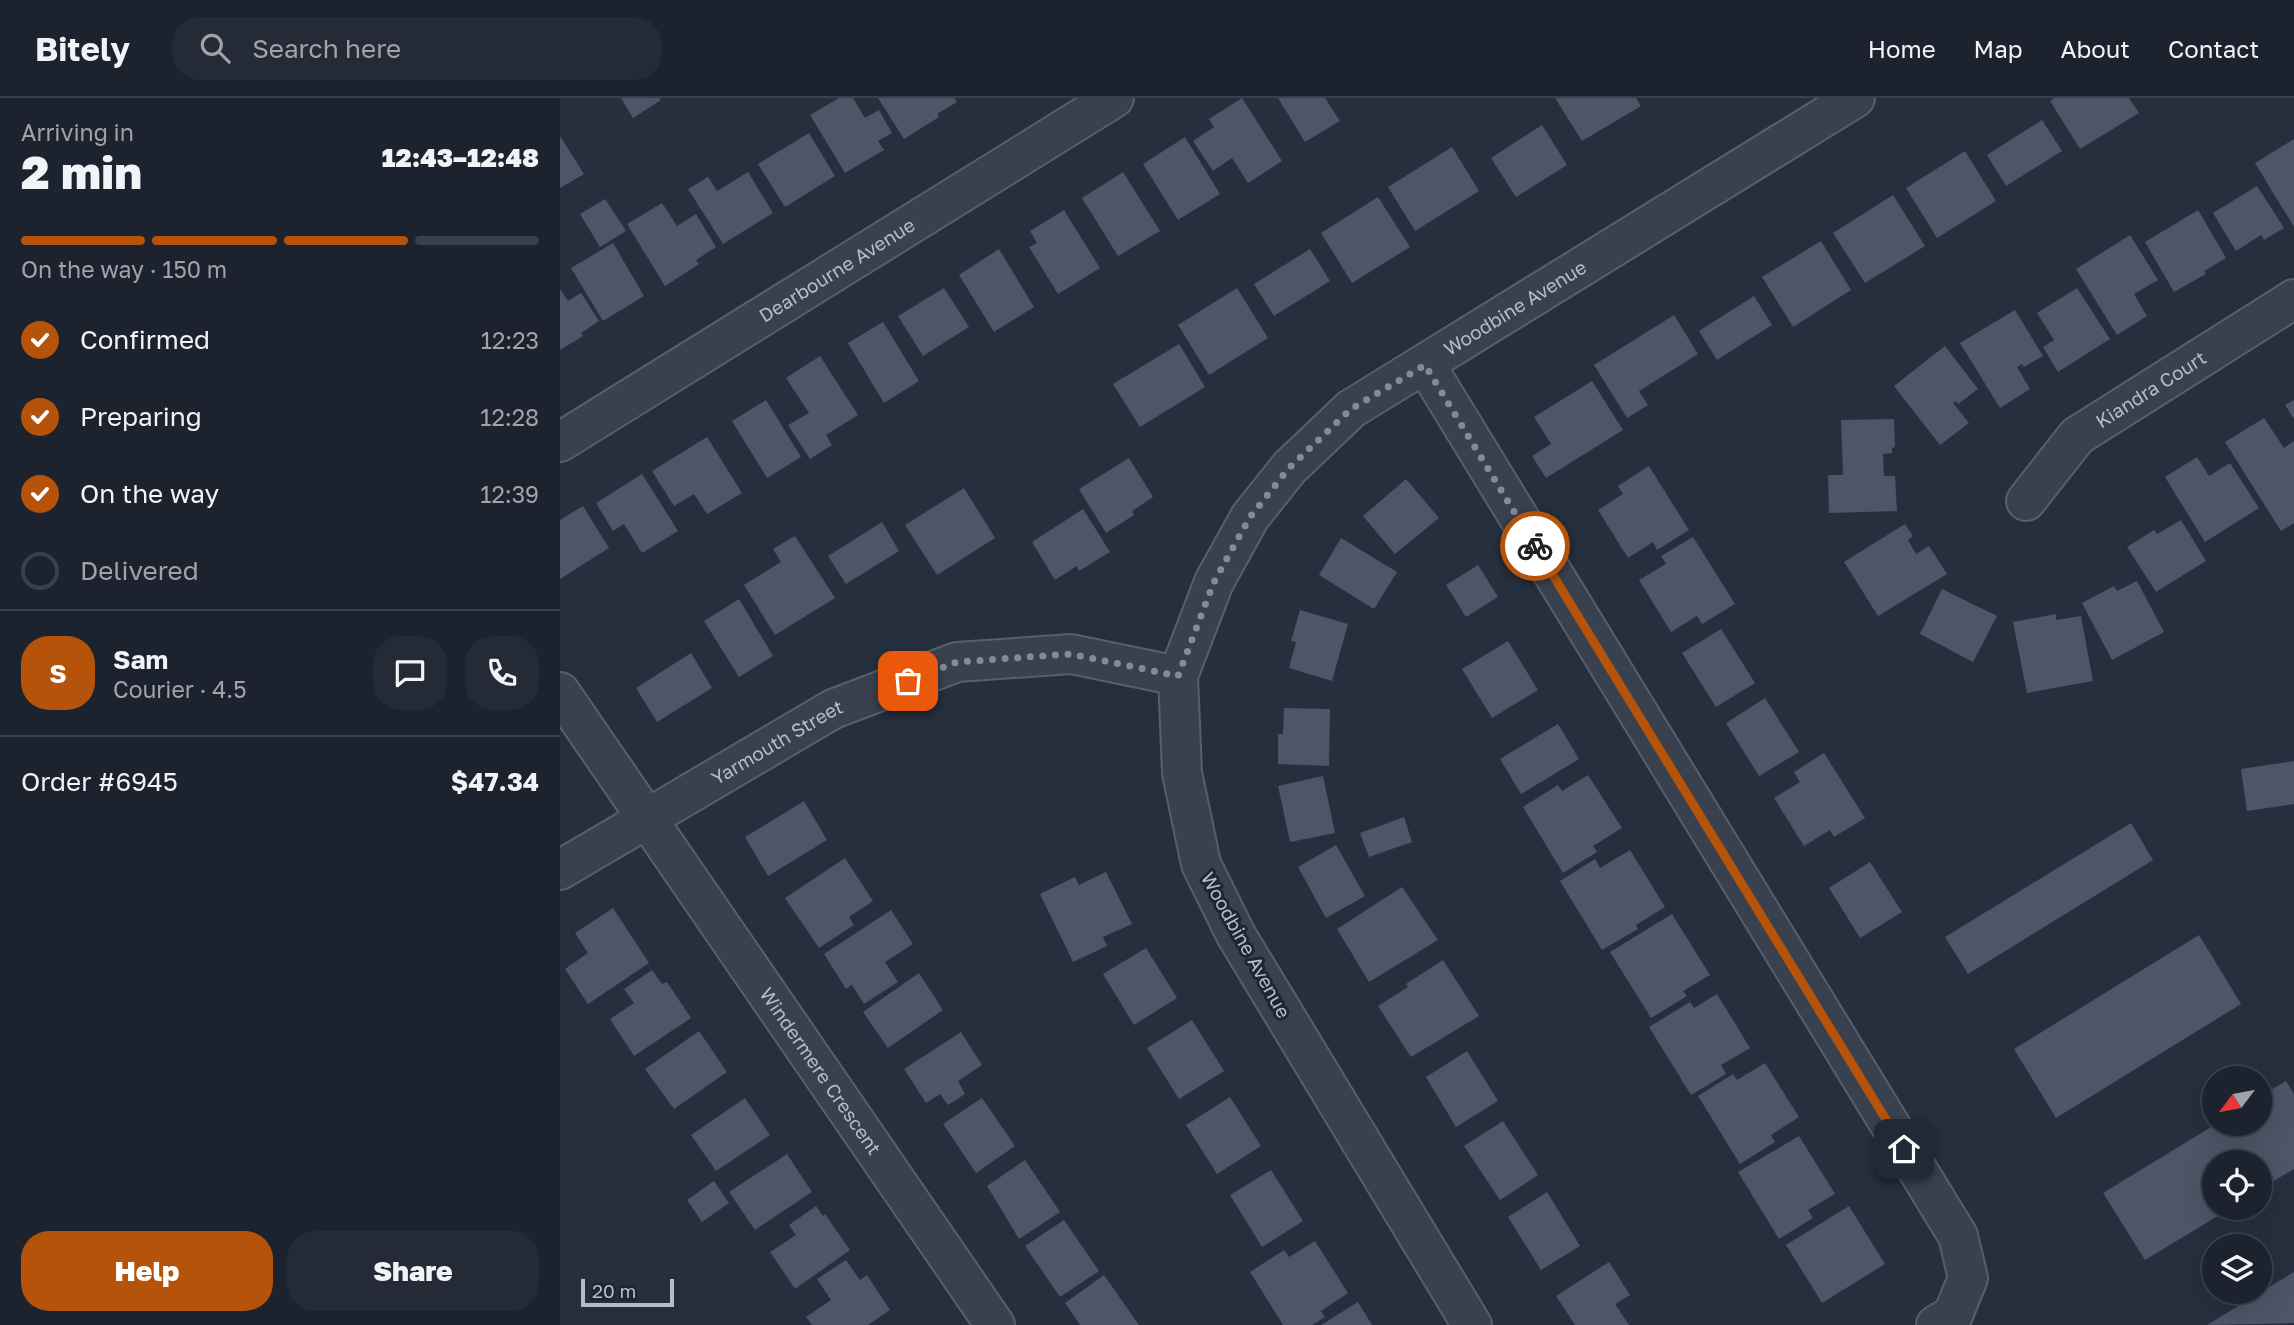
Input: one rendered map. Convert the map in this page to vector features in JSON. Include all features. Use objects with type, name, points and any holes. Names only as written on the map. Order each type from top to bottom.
[{"type":"street","name":"Dearbourne Avenue","points":[[560,442],[1114,98]]},
{"type":"street","name":"Woodbine Avenue","points":[[1472,1325],[1236,935],[1201,864],[1182,773],[1178,676],[1214,582],[1250,517],[1281,478],[1351,409],[1855,98]]},
{"type":"street","name":"Kiandra Court","points":[[2026,501],[2077,436],[2294,299]]},
{"type":"street","points":[[1425,365],[1958,1236],[1968,1278],[1953,1315],[1936,1325]]},
{"type":"street","name":"Yarmouth Street","points":[[560,870],[834,709],[957,662],[1071,654],[1178,676]]},
{"type":"street","points":[[560,692],[646,818]]},
{"type":"street","name":"Windermere Crescent","points":[[646,818],[995,1325]]},
{"type":"building","points":[[621,98],[659,98],[661,100],[633,118]]},
{"type":"building","points":[[839,98],[853,98],[865,118],[879,110],[892,133],[878,141],[884,150],[845,173],[810,115]]},
{"type":"building","points":[[878,98],[954,98],[957,102],[904,139]]},
{"type":"building","points":[[1242,98],[1282,161],[1248,183],[1232,158],[1213,171],[1193,141],[1214,127],[1209,119]]},
{"type":"building","points":[[1278,98],[1325,98],[1340,121],[1305,142]]},
{"type":"building","points":[[1555,98],[1636,98],[1641,106],[1582,141]]},
{"type":"building","points":[[2054,98],[2129,98],[2139,113],[2080,149],[2050,101]]},
{"type":"building","points":[[2042,120],[2062,151],[2006,186],[1987,155]]},
{"type":"building","points":[[1542,125],[1567,165],[1516,197],[1491,158]]},
{"type":"building","points":[[809,133],[835,176],[785,207],[758,164]]},
{"type":"building","points":[[560,136],[584,174],[560,188]]},
{"type":"building","points":[[1185,137],[1220,194],[1178,220],[1143,164]]},
{"type":"building","points":[[2294,139],[2294,227],[2255,163]]},
{"type":"building","points":[[1452,147],[1479,191],[1415,231],[1388,187]]},
{"type":"building","points":[[1965,151],[1996,201],[1937,238],[1906,188]]},
{"type":"building","points":[[748,172],[773,213],[723,244],[688,189],[708,177],[717,191]]},
{"type":"building","points":[[1123,172],[1160,231],[1118,256],[1082,198]]},
{"type":"building","points":[[2257,186],[2284,228],[2264,240],[2261,235],[2236,251],[2213,213]]},
{"type":"building","points":[[1893,195],[1925,246],[1865,283],[1833,233]]},
{"type":"building","points":[[1378,197],[1410,247],[1352,283],[1321,233]]},
{"type":"building","points":[[605,199],[626,231],[600,247],[580,214]]},
{"type":"building","points":[[662,203],[677,226],[696,214],[716,247],[696,260],[699,264],[665,286],[627,224]]},
{"type":"building","points":[[1064,210],[1100,268],[1058,294],[1029,247],[1037,243],[1030,231]]},
{"type":"building","points":[[2198,210],[2226,258],[2204,271],[2206,274],[2174,292],[2145,242]]},
{"type":"building","points":[[2130,235],[2158,280],[2134,294],[2147,316],[2117,335],[2076,269]]},
{"type":"building","points":[[1821,241],[1851,290],[1793,327],[1762,277]]},
{"type":"building","points":[[613,243],[644,296],[603,321],[571,268]]},
{"type":"building","points":[[999,249],[1034,307],[994,332],[959,275]]},
{"type":"building","points":[[1310,249],[1330,281],[1274,316],[1254,284]]},
{"type":"building","points":[[944,288],[969,327],[923,356],[898,316]]},
{"type":"building","points":[[1237,288],[1268,338],[1209,375],[1178,325]]},
{"type":"building","points":[[2077,288],[2110,339],[2058,372],[2043,347],[2054,340],[2037,313]]},
{"type":"building","points":[[560,289],[568,301],[581,293],[599,321],[581,333],[583,336],[560,350]]},
{"type":"building","points":[[1754,296],[1772,325],[1717,360],[1699,331]]},
{"type":"building","points":[[2015,310],[2043,356],[2024,367],[2022,364],[2017,367],[2030,389],[2000,408],[1960,343]]},
{"type":"building","points":[[1674,315],[1698,354],[1639,391],[1648,405],[1627,418],[1594,365]]},
{"type":"building","points":[[883,322],[919,381],[884,403],[848,343]]},
{"type":"building","points":[[1179,344],[1205,387],[1140,427],[1113,384]]},
{"type":"building","points":[[1945,346],[1978,389],[1958,404],[1956,401],[1953,403],[1969,423],[1940,445],[1894,386]]},
{"type":"building","points":[[820,356],[858,415],[826,435],[832,445],[810,459],[788,425],[809,413],[786,378]]},
{"type":"building","points":[[1592,381],[1623,430],[1546,478],[1532,456],[1551,444],[1534,417]]},
{"type":"building","points":[[766,400],[801,457],[767,478],[732,421]]},
{"type":"building","points":[[2294,400],[2294,419],[2285,405]]},
{"type":"building","points":[[2264,418],[2284,448],[2294,441],[2294,523],[2281,531],[2225,442]]},
{"type":"building","points":[[1894,419],[1895,447],[1892,448],[1892,453],[1883,454],[1884,476],[1895,476],[1897,511],[1829,513],[1828,475],[1843,475],[1841,420]]},
{"type":"building","points":[[707,437],[742,493],[707,514],[694,494],[674,506],[652,471]]},
{"type":"building","points":[[2197,457],[2209,476],[2230,463],[2259,508],[2205,542],[2165,477]]},
{"type":"building","points":[[1129,458],[1153,497],[1132,511],[1134,515],[1106,533],[1079,489]]},
{"type":"building","points":[[1649,466],[1689,530],[1657,550],[1653,542],[1628,558],[1598,510],[1623,494],[1618,486]]},
{"type":"building","points":[[642,474],[678,531],[642,553],[624,524],[613,531],[596,503]]},
{"type":"building","points":[[1406,479],[1439,518],[1395,554],[1363,516]]},
{"type":"building","points":[[964,488],[995,538],[937,575],[905,525]]},
{"type":"building","points":[[583,506],[609,548],[560,579],[560,520]]},
{"type":"building","points":[[1083,509],[1110,552],[1079,571],[1077,566],[1055,580],[1032,542]]},
{"type":"building","points":[[2181,520],[2206,561],[2156,592],[2127,547],[2154,530],[2157,534]]},
{"type":"building","points":[[882,522],[899,551],[846,584],[828,556]]},
{"type":"building","points":[[1905,524],[1913,536],[1908,540],[1916,554],[1929,546],[1947,574],[1878,616],[1844,562]]},
{"type":"building","points":[[795,536],[835,598],[775,635],[744,585],[781,562],[773,549]]},
{"type":"building","points":[[1693,537],[1735,604],[1702,624],[1697,616],[1671,632],[1639,580],[1666,564],[1661,556]]},
{"type":"building","points":[[1341,538],[1397,572],[1374,609],[1319,575]]},
{"type":"building","points":[[1478,565],[1498,597],[1466,617],[1446,585]]},
{"type":"building","points":[[2137,581],[2164,632],[2112,660],[2082,603],[2114,586],[2117,591]]},
{"type":"building","points":[[1942,589],[1997,616],[1973,662],[1920,634]]},
{"type":"building","points":[[739,599],[773,656],[739,677],[704,621]]},
{"type":"building","points":[[1300,610],[1348,624],[1332,681],[1289,668],[1296,642],[1291,641]]},
{"type":"building","points":[[2056,614],[2056,620],[2081,616],[2093,681],[2027,693],[2013,622]]},
{"type":"building","points":[[1721,629],[1755,683],[1716,707],[1682,653]]},
{"type":"building","points":[[1508,641],[1538,690],[1492,718],[1462,669]]},
{"type":"building","points":[[691,653],[712,688],[657,722],[636,688]]},
{"type":"building","points":[[1765,698],[1799,752],[1759,776],[1726,723]]},
{"type":"building","points":[[1284,708],[1330,709],[1329,766],[1278,764],[1278,734],[1283,734]]},
{"type":"building","points":[[1558,724],[1579,759],[1521,794],[1500,759]]},
{"type":"building","points":[[1824,753],[1865,818],[1834,837],[1830,830],[1804,846],[1774,798],[1800,782],[1794,772]]},
{"type":"building","points":[[2294,761],[2294,804],[2247,811],[2241,769]]},
{"type":"building","points":[[1588,775],[1622,828],[1593,846],[1597,852],[1563,873],[1523,807],[1558,785],[1562,791]]},
{"type":"building","points":[[1323,776],[1335,833],[1290,842],[1278,786]]},
{"type":"building","points":[[804,801],[827,840],[768,876],[745,837]]},
{"type":"building","points":[[1404,817],[1412,842],[1369,857],[1360,833]]},
{"type":"building","points":[[2131,823],[2153,860],[1968,974],[1945,937]]},
{"type":"building","points":[[1336,845],[1365,896],[1326,918],[1298,867]]},
{"type":"building","points":[[1630,850],[1665,907],[1636,925],[1638,929],[1602,950],[1560,881],[1595,859],[1600,868]]},
{"type":"building","points":[[845,858],[873,901],[849,917],[854,925],[819,948],[785,898]]},
{"type":"building","points":[[1870,862],[1902,912],[1860,938],[1829,888]]},
{"type":"building","points":[[1106,872],[1132,924],[1103,937],[1107,946],[1073,962],[1040,894],[1075,877],[1079,885]]},
{"type":"building","points":[[1402,887],[1438,940],[1369,982],[1337,929]]},
{"type":"building","points":[[613,908],[649,963],[588,1004],[565,969],[588,953],[575,933]]},
{"type":"building","points":[[891,910],[913,944],[885,962],[898,982],[864,1004],[852,985],[846,989],[824,954]]},
{"type":"building","points":[[1672,914],[1710,975],[1683,991],[1687,996],[1651,1018],[1610,952]]},
{"type":"building","points":[[2199,935],[2241,1004],[2056,1118],[2014,1049]]},
{"type":"building","points":[[1146,948],[1177,998],[1134,1025],[1103,974]]},
{"type":"building","points":[[1443,960],[1479,1016],[1411,1057],[1378,1006]]},
{"type":"building","points":[[652,970],[662,984],[667,982],[691,1018],[634,1056],[610,1019],[634,1003],[624,989]]},
{"type":"building","points":[[919,973],[943,1010],[888,1048],[863,1012]]},
{"type":"building","points":[[1717,994],[1750,1048],[1721,1065],[1726,1074],[1691,1095],[1649,1027],[1690,1002],[1694,1008]]},
{"type":"building","points":[[1192,1020],[1224,1071],[1179,1099],[1147,1048]]},
{"type":"building","points":[[699,1031],[727,1072],[674,1109],[645,1069]]},
{"type":"building","points":[[961,1032],[982,1065],[958,1081],[965,1094],[948,1105],[940,1094],[926,1103],[904,1069]]},
{"type":"building","points":[[1467,1051],[1498,1101],[1456,1127],[1426,1077]]},
{"type":"building","points":[[1765,1063],[1799,1117],[1771,1135],[1775,1142],[1740,1164],[1698,1096],[1733,1074],[1737,1080]]},
{"type":"building","points":[[2286,1081],[2294,1094],[2294,1169],[2272,1182],[2272,1150],[2202,1150],[2202,1220],[2211,1220],[2145,1260],[2103,1193],[2202,1133],[2202,1136],[2272,1136],[2272,1089]]},
{"type":"building","points":[[1230,1097],[1261,1146],[1217,1174],[1186,1125]]},
{"type":"building","points":[[745,1098],[770,1135],[716,1171],[691,1135]]},
{"type":"building","points":[[982,1098],[1015,1146],[976,1173],[943,1124]]},
{"type":"building","points":[[1503,1121],[1538,1175],[1500,1200],[1464,1146]]},
{"type":"building","points":[[1799,1136],[1835,1194],[1808,1210],[1813,1218],[1779,1239],[1738,1172]]},
{"type":"building","points":[[787,1154],[812,1192],[755,1230],[729,1192]]},
{"type":"building","points":[[1025,1160],[1060,1212],[1019,1239],[987,1186]]},
{"type":"building","points":[[1271,1170],[1303,1221],[1262,1247],[1230,1195]]},
{"type":"building","points":[[714,1181],[729,1203],[702,1222],[687,1200]]},
{"type":"building","points":[[1547,1192],[1580,1246],[1541,1270],[1508,1217]]},
{"type":"building","points":[[816,1206],[823,1216],[825,1214],[850,1250],[795,1289],[770,1252],[796,1235],[789,1225]]},
{"type":"building","points":[[1849,1206],[1885,1264],[1822,1303],[1786,1245]]},
{"type":"building","points":[[1064,1220],[1099,1271],[1060,1297],[1025,1246]]},
{"type":"building","points":[[1315,1241],[1348,1293],[1321,1311],[1325,1317],[1312,1325],[1283,1325],[1250,1272],[1284,1250],[1289,1257]]},
{"type":"building","points":[[846,1260],[860,1280],[867,1275],[890,1310],[868,1325],[812,1325],[806,1317],[831,1300],[817,1279]]},
{"type":"building","points":[[1609,1262],[1630,1295],[1615,1304],[1629,1325],[1575,1325],[1556,1296]]},
{"type":"building","points":[[2294,1272],[2294,1323],[2207,1325],[2241,1304],[2272,1304],[2272,1285]]},
{"type":"building","points":[[1104,1275],[1139,1325],[1080,1325],[1065,1303]]},
{"type":"building","points":[[1358,1302],[1372,1325],[1321,1325]]},
{"type":"way so far","points":[[908,681],[957,662],[1071,654],[1178,676],[1214,582],[1250,517],[1289,468],[1351,409],[1425,365],[1535,546]]},
{"type":"route","points":[[1535,546],[1904,1149]]}]
